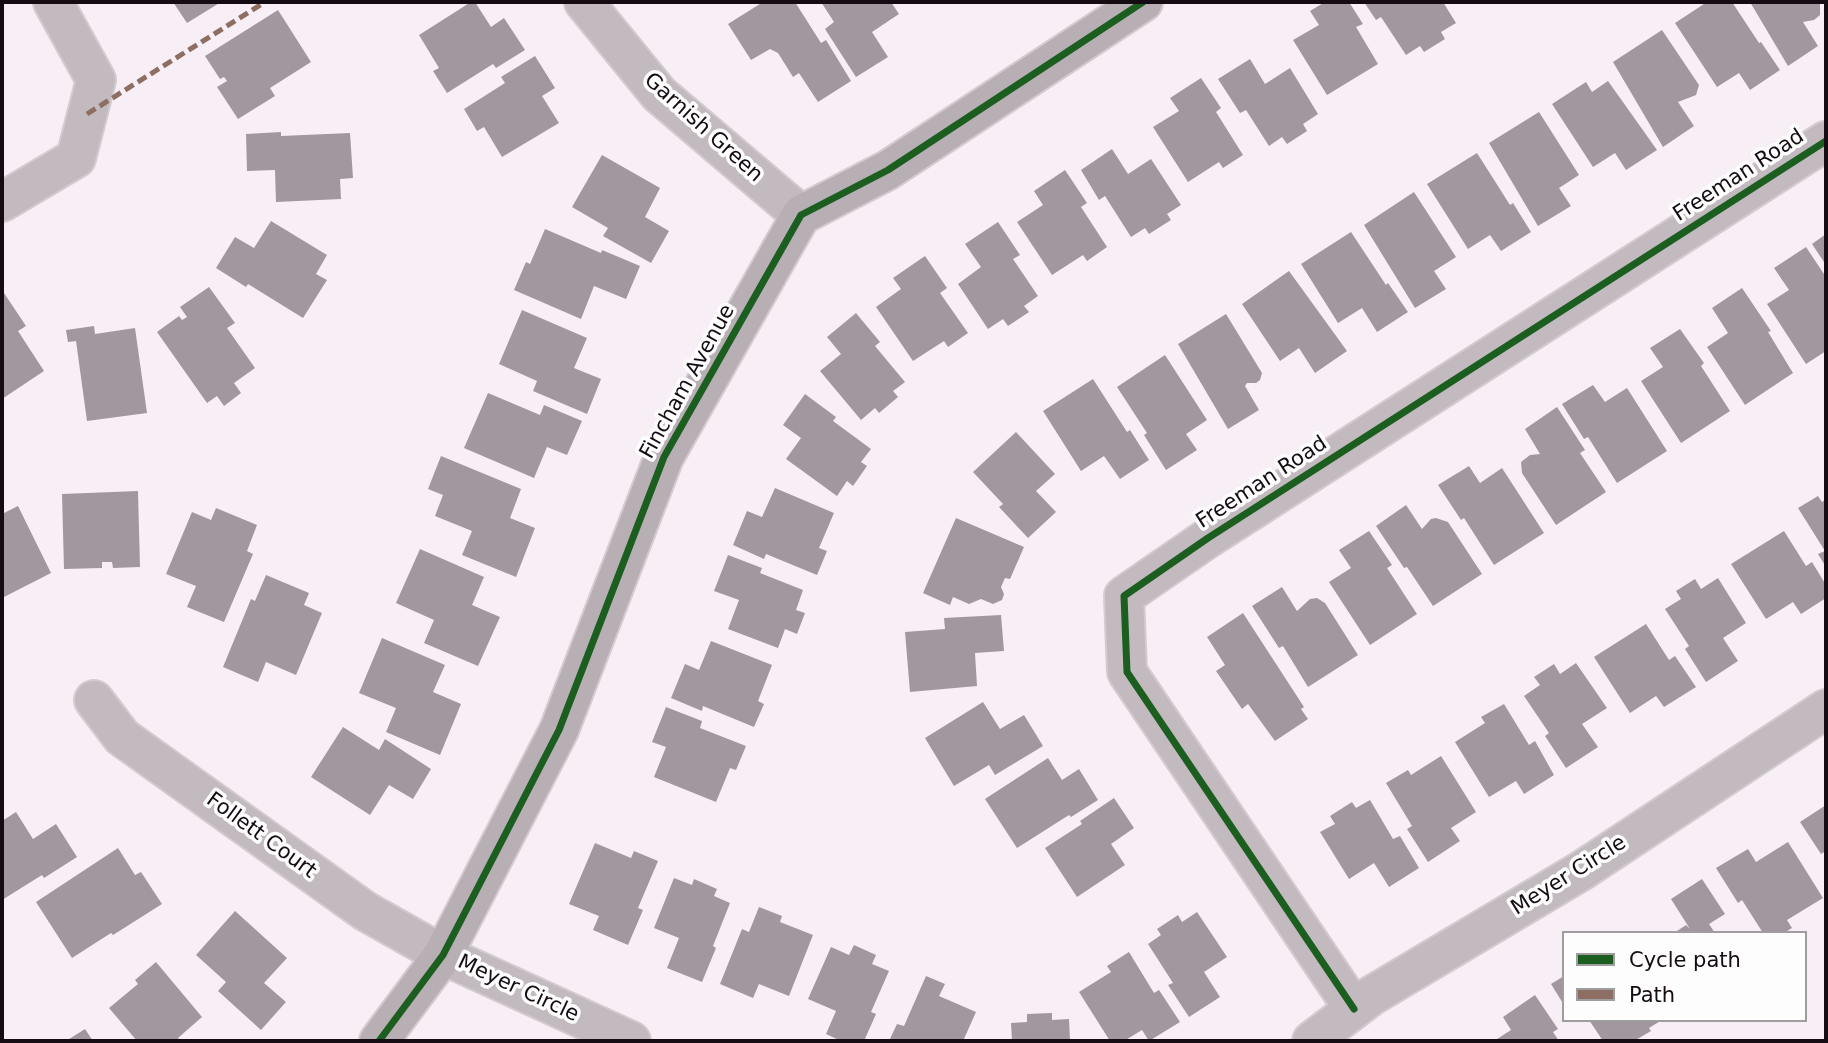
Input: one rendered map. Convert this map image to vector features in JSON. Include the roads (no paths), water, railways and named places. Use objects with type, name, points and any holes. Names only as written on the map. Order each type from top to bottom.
[{"type":"street","points":[[2,202],[76,158],[79,147],[96,80],[53,2]]},
{"type":"street","name":"Garnish Green","points":[[584,2],[659,94],[802,215]]},
{"type":"street","points":[[802,215],[888,170],[1143,2]]},
{"type":"street","name":"Freeman Road","points":[[1354,1009],[1127,672],[1124,596],[1208,538],[1826,141]]},
{"type":"street","name":"Fincham Avenue","points":[[379,1041],[443,955],[559,730],[664,457],[802,215]]},
{"type":"street","name":"Follett Court","points":[[94,700],[122,737],[365,911],[443,955]]},
{"type":"street","name":"Meyer Circle","points":[[1312,1041],[1371,996],[1581,871],[1826,709]]},
{"type":"street","name":"Meyer Circle","points":[[443,955],[631,1041]]}]
